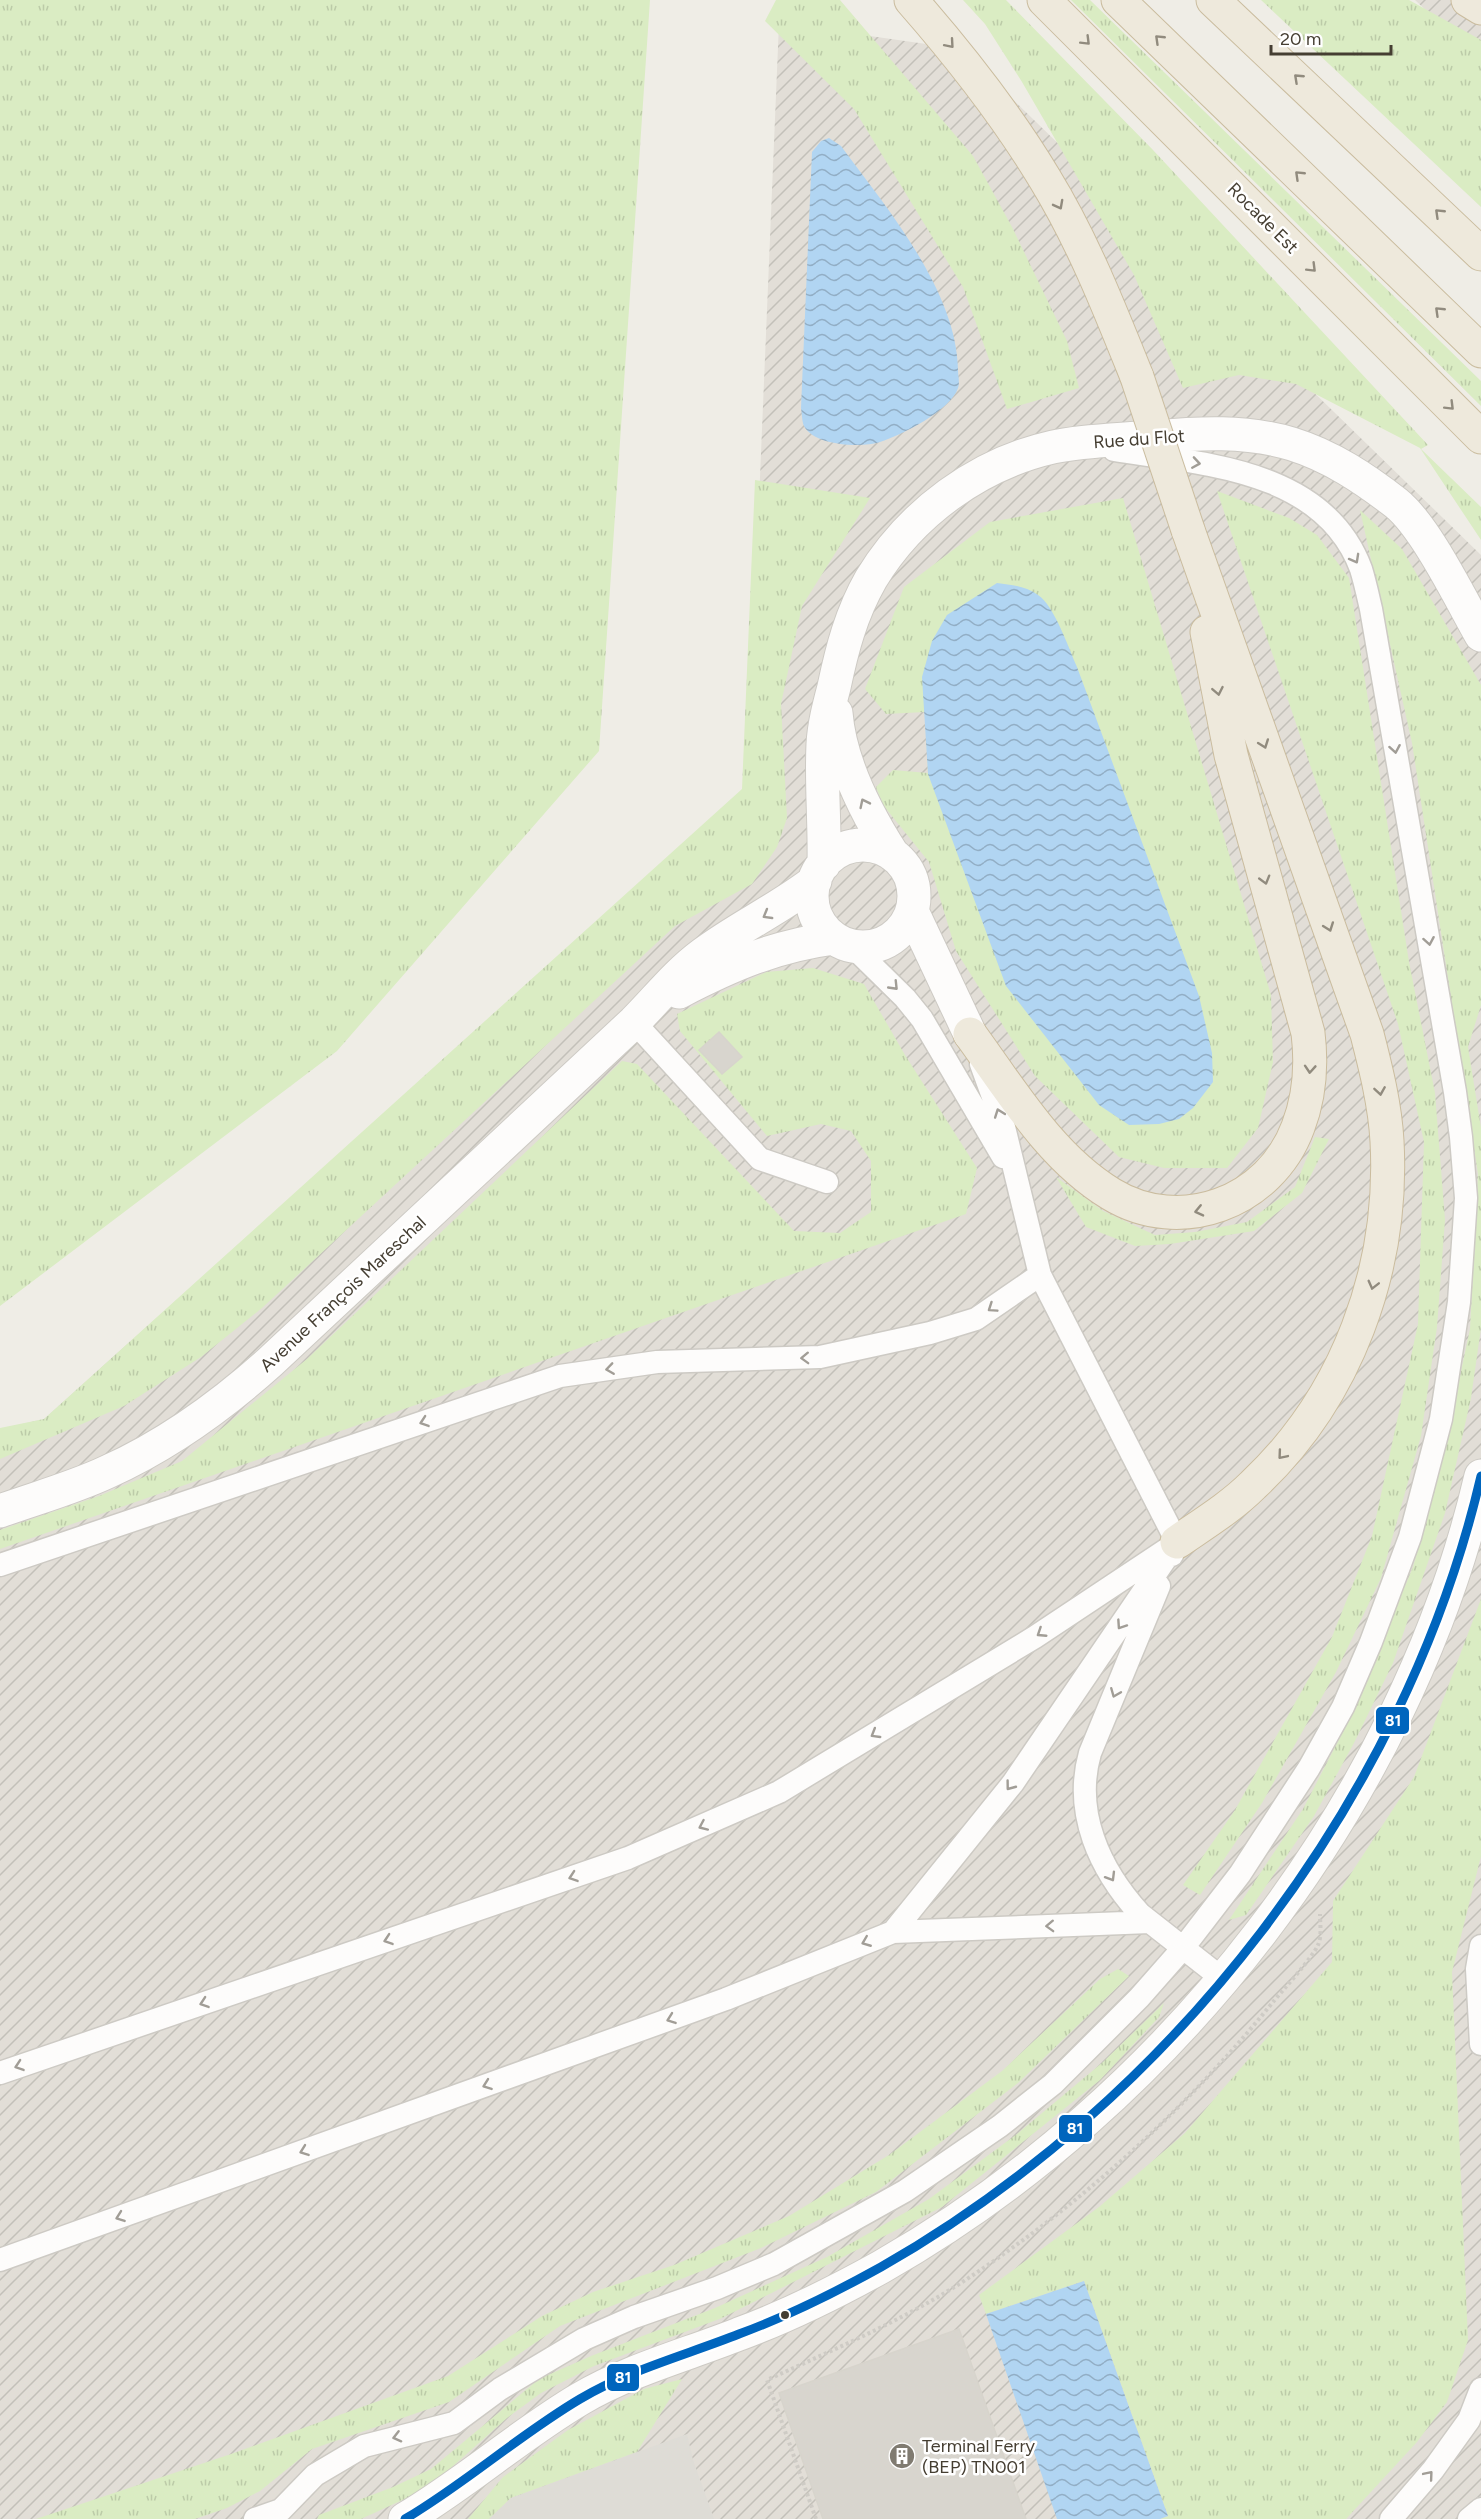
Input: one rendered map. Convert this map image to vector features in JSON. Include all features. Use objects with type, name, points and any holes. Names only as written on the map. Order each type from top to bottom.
[{"type":"highway","points":[[911,0],[981,83],[1046,180],[1097,279],[1137,377],[1188,530],[1368,1034],[1377,1072],[1387,1139],[1388,1177],[1382,1246],[1363,1317],[1337,1375],[1298,1436],[1253,1486],[1177,1542]]},
{"type":"highway","name":"Rocade Est","points":[[1044,0],[1481,437]]},
{"type":"highway","points":[[1118,0],[1481,351]]},
{"type":"highway","points":[[1213,0],[1481,254]]},
{"type":"highway","points":[[1468,0],[1481,8]]},
{"type":"highway","points":[[970,1034],[1040,1128],[1071,1163],[1112,1195],[1151,1212],[1189,1214],[1207,1210],[1245,1192],[1261,1181],[1276,1164],[1298,1128],[1310,1081],[1311,1059],[1308,1033],[1231,755],[1188,530]]},
{"type":"street","name":"Rue du Flot","points":[[820,873],[823,742],[841,649],[859,602],[890,552],[941,501],[981,474],[1021,456],[1076,443],[1181,435],[1241,435],[1292,444],[1357,474],[1398,505],[1427,542],[1481,635]]},
{"type":"street","name":"Rue du Flot","points":[[834,687],[837,722],[850,772],[892,855]]},
{"type":"street","points":[[856,846],[875,847],[892,855],[909,874],[914,892],[912,911],[903,928],[888,940],[870,946],[843,942],[825,929],[815,913],[813,900],[820,873],[838,852],[856,846]]},
{"type":"street","name":"Avenue François Mareschal","points":[[0,1511],[114,1469],[156,1447],[224,1401],[270,1362],[639,1017],[672,980],[702,954],[779,908],[820,873]]},
{"type":"street","points":[[912,911],[939,973],[970,1034]]},
{"type":"street","name":"Avenue François Mareschal","points":[[639,1017],[676,993],[742,960],[805,942],[843,942]]},
{"type":"street","points":[[405,2519],[456,2487],[507,2448],[583,2397],[784,2316],[881,2266],[1010,2182],[1068,2135],[1127,2082],[1180,2029],[1224,1980],[1304,1873],[1346,1804],[1383,1738],[1445,1598],[1481,1476]]},
{"type":"street","points":[[447,2519],[507,2448]]},
{"type":"lane","points":[[255,2519],[282,2514],[315,2475],[344,2456],[384,2440],[454,2423],[500,2390],[577,2343],[634,2317],[717,2288],[774,2264],[905,2192],[1000,2126],[1053,2084],[1139,1998],[1183,1948],[1246,1866],[1309,1768],[1343,1707],[1384,1609],[1422,1496],[1447,1386],[1464,1261],[1464,1168],[1455,1092],[1371,609],[1360,568],[1330,520],[1295,493],[1272,482],[1221,467],[1076,443]]},
{"type":"lane","points":[[843,942],[898,991],[922,1019],[983,1121],[1020,1190]]},
{"type":"lane","points":[[639,1017],[760,1160],[827,1182]]},
{"type":"lane","points":[[970,1034],[1004,1127],[1040,1275],[1177,1542],[1084,1773],[1084,1796],[1094,1843],[1117,1888],[1145,1918],[1224,1980]]},
{"type":"lane","points":[[0,1565],[560,1376],[657,1362],[820,1358],[930,1333],[976,1319],[1040,1275]]},
{"type":"lane","points":[[893,1932],[1012,1783],[1177,1542]]},
{"type":"lane","points":[[0,2073],[628,1858],[779,1792],[1035,1637],[1177,1542]]},
{"type":"lane","points":[[0,2260],[726,1999],[893,1932],[1145,1918]]},
{"type":"lane","points":[[1481,1946],[1477,1969],[1481,2044]]},
{"type":"lane","points":[[1391,2519],[1433,2470],[1469,2420],[1481,2389]]},
{"type":"lane","points":[[1469,2519],[1481,2509]]},
{"type":"path","points":[[816,2519],[767,2380],[897,2319],[972,2276]]},
{"type":"shaded area","points":[[1415,0],[1481,0],[1481,63]]},
{"type":"shaded area","points":[[779,23],[961,49],[1481,555],[1481,2519],[0,2519],[0,1429],[44,1419],[747,788]]},
{"type":"shaded area","points":[[687,2434],[693,2460],[714,2519],[489,2519],[511,2498]]},
{"type":"green space","points":[[0,0],[650,0],[599,751],[337,1051],[0,1306]]},
{"type":"green space","points":[[776,0],[840,0],[973,156],[1012,227],[1067,341],[1079,388],[1007,409],[963,287],[854,109],[765,21]]},
{"type":"green space","points":[[963,0],[1006,0],[1153,150],[1428,445],[1421,449],[1481,507],[1481,540],[1420,448],[1296,384],[1239,375],[1183,388],[1134,275],[1022,82],[985,24]]},
{"type":"green space","points":[[1071,0],[1090,0],[1481,381],[1481,406]]},
{"type":"green space","points":[[1261,0],[1409,0],[1481,40],[1481,207]]},
{"type":"green space","points":[[755,480],[870,498],[802,606],[781,704],[787,818],[777,847],[752,884],[675,926],[262,1308],[201,1357],[124,1406],[0,1459],[0,1428],[44,1419],[742,789]]},
{"type":"green space","points":[[1217,491],[1289,518],[1317,535],[1349,578],[1409,962],[1435,1093],[1445,1220],[1437,1327],[1421,1436],[1381,1578],[1336,1672],[1262,1803],[1200,1895],[1183,1885],[1235,1810],[1332,1637],[1372,1536],[1418,1324],[1424,1142],[1398,1024]]},
{"type":"green space","points":[[1123,498],[1271,995],[1273,1062],[1258,1128],[1227,1168],[1164,1168],[1119,1157],[1035,1076],[956,951],[929,862],[883,805],[876,787],[893,770],[928,773],[925,712],[886,714],[865,689],[904,587],[990,522]]},
{"type":"green space","points":[[1360,510],[1402,549],[1481,685],[1481,1005],[1468,1047],[1481,1128],[1481,1328],[1471,1398],[1445,1513],[1393,1663],[1354,1743],[1314,1816],[1246,1915],[1229,1920],[1303,1809],[1347,1724],[1413,1567],[1440,1470],[1470,1329],[1478,1174],[1412,743]]},
{"type":"green space","points":[[813,968],[864,984],[905,1055],[977,1168],[966,1214],[0,1549],[0,1530],[99,1496],[182,1461],[307,1359],[622,1061],[637,1064],[794,1231],[840,1233],[871,1212],[871,1161],[851,1131],[821,1124],[767,1136],[680,1031],[677,1014],[766,972]]},
{"type":"green space","points":[[1315,1137],[1329,1139],[1302,1193],[1254,1231],[1170,1244],[1135,1246],[1086,1227],[1056,1177],[1103,1211],[1155,1235],[1195,1232],[1247,1222],[1295,1187]]},
{"type":"green space","points":[[1481,1599],[1481,1856],[1452,1972],[1468,2340],[1447,2402],[1417,2442],[1346,2519],[1160,2519],[1168,2516],[1084,2281],[986,2314],[979,2295],[1099,2207],[1185,2133],[1332,1962],[1333,1901],[1414,1777]]},
{"type":"green space","points":[[1118,1969],[1129,1976],[1018,2083],[876,2192],[761,2248],[560,2326],[449,2402],[312,2449],[260,2491],[227,2508],[195,2519],[36,2519],[231,2454],[448,2376],[542,2316],[593,2292],[674,2265],[789,2216],[889,2155],[1002,2071],[1100,1979]]},
{"type":"green space","points":[[1164,2003],[1159,2017],[1100,2080],[942,2207],[722,2318],[594,2366],[541,2393],[507,2418],[443,2475],[407,2498],[361,2519],[317,2519],[319,2515],[393,2487],[431,2469],[539,2379],[591,2356],[715,2308],[827,2257],[929,2199],[1017,2134],[1103,2062]]},
{"type":"green space","points":[[682,2379],[637,2452],[511,2498],[489,2519],[468,2519],[503,2477],[568,2430],[644,2389]]},
{"type":"water","points":[[829,138],[841,146],[916,251],[946,310],[955,340],[959,384],[954,396],[925,421],[900,434],[872,444],[839,444],[818,438],[809,433],[802,420],[812,152],[821,141]]},
{"type":"water","points":[[997,583],[1013,585],[1038,595],[1050,608],[1060,628],[1077,667],[1199,996],[1212,1053],[1213,1082],[1193,1108],[1179,1119],[1159,1124],[1129,1125],[1099,1105],[1006,986],[928,774],[922,677],[932,641],[947,615]]},
{"type":"water","points":[[1084,2281],[1168,2516],[1160,2519],[1057,2519],[986,2314]]},
{"type":"building","points":[[719,1032],[742,1057],[722,1074],[699,1050]]},
{"type":"building","name":"Terminal Ferry (BEP) TN001","points":[[959,2329],[1026,2519],[823,2519],[779,2393]]},
{"type":"transit line","name":"81","points":[[405,2519],[580,2399],[638,2371],[776,2319],[881,2267],[987,2199],[1086,2120],[1178,2030],[1261,1932],[1334,1826],[1396,1714],[1445,1597],[1481,1476]]},
{"type":"place","name":"Terminal Ferry (BEP) TN001","points":[[902,2456]]}]
